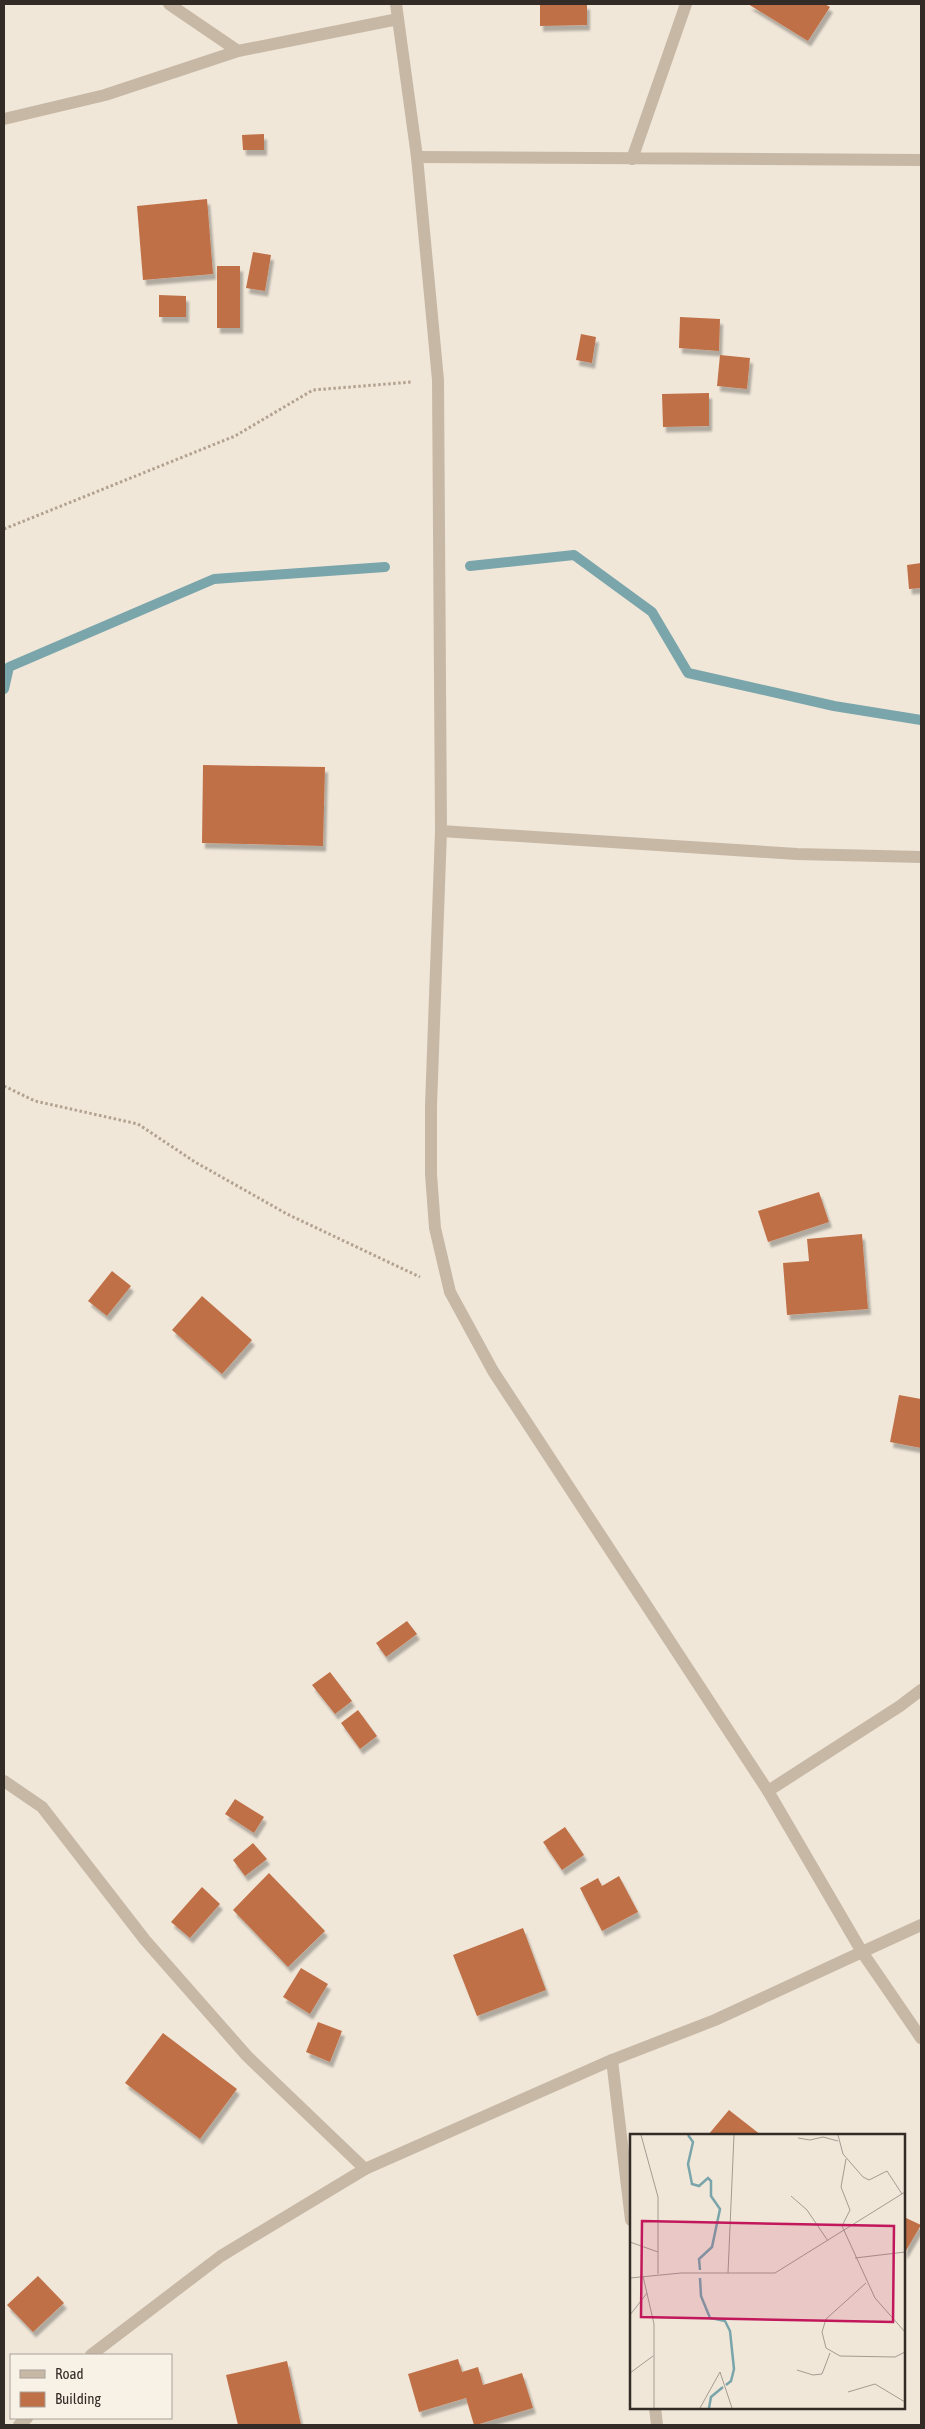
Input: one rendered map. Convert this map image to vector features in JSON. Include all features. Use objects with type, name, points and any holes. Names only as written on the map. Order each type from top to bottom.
[{"type":"street","points":[[169,4],[238,52]]},
{"type":"street","points":[[396,4],[417,156],[438,380],[441,830],[431,1106],[431,1174],[435,1228],[450,1292],[493,1371],[768,1791],[862,1952],[921,2038]]},
{"type":"street","points":[[632,159],[686,4]]},
{"type":"street","points":[[4,119],[105,95],[238,52],[398,18]]},
{"type":"street","points":[[417,156],[921,160]]},
{"type":"street","points":[[441,830],[797,854],[921,856]]},
{"type":"street","points":[[768,1791],[900,1706],[921,1690]]},
{"type":"street","points":[[4,1781],[42,1807],[145,1940],[246,2056],[365,2169]]},
{"type":"street","points":[[91,2354],[221,2256],[365,2169],[612,2060],[716,2020],[921,1925]]},
{"type":"street","points":[[612,2060],[630,2212]]},
{"type":"street","points":[[655,2409],[657,2425]]},
{"type":"path","points":[[4,529],[235,436],[313,390],[438,380]]},
{"type":"path","points":[[4,1086],[35,1101],[138,1124],[194,1162],[287,1214],[450,1292]]},
{"type":"building","points":[[540,4],[587,4],[587,25],[540,26]]},
{"type":"building","points":[[748,4],[825,4],[830,7],[808,41]]},
{"type":"building","points":[[264,134],[264,150],[243,150],[242,135]]},
{"type":"building","points":[[207,199],[213,274],[143,280],[137,206]]},
{"type":"building","points":[[253,252],[271,255],[265,291],[246,288]]},
{"type":"building","points":[[217,266],[240,266],[240,328],[217,328]]},
{"type":"building","points":[[159,295],[186,296],[186,317],[159,317]]},
{"type":"building","points":[[680,317],[720,319],[719,351],[679,348]]},
{"type":"building","points":[[581,334],[596,337],[592,363],[576,360]]},
{"type":"building","points":[[720,355],[750,358],[747,389],[717,386]]},
{"type":"building","points":[[709,393],[709,426],[663,427],[662,394]]},
{"type":"building","points":[[921,563],[921,588],[909,589],[907,565]]},
{"type":"building","points":[[203,765],[325,767],[323,846],[202,843]]},
{"type":"building","points":[[819,1192],[829,1222],[768,1242],[758,1211]]},
{"type":"building","points":[[862,1234],[868,1309],[787,1315],[783,1263],[809,1261],[807,1239]]},
{"type":"building","points":[[112,1271],[131,1286],[107,1316],[88,1301]]},
{"type":"building","points":[[202,1296],[252,1340],[222,1374],[172,1330]]},
{"type":"building","points":[[899,1395],[921,1399],[921,1448],[890,1442]]},
{"type":"building","points":[[407,1621],[417,1634],[386,1657],[376,1643]]},
{"type":"building","points":[[330,1672],[352,1701],[335,1714],[312,1685]]},
{"type":"building","points":[[358,1710],[377,1736],[360,1749],[341,1723]]},
{"type":"building","points":[[235,1799],[264,1817],[254,1833],[225,1814]]},
{"type":"building","points":[[565,1827],[584,1855],[562,1870],[543,1842]]},
{"type":"building","points":[[253,1843],[267,1859],[245,1876],[233,1860]]},
{"type":"building","points":[[269,1873],[325,1931],[288,1967],[233,1910]]},
{"type":"building","points":[[619,1876],[638,1912],[602,1931],[580,1888],[598,1878],[602,1886]]},
{"type":"building","points":[[202,1887],[220,1904],[190,1938],[171,1922]]},
{"type":"building","points":[[523,1928],[546,1990],[477,2016],[453,1955]]},
{"type":"building","points":[[301,1968],[328,1984],[310,2014],[283,1997]]},
{"type":"building","points":[[318,2022],[342,2031],[330,2062],[306,2052]]},
{"type":"building","points":[[163,2033],[237,2089],[200,2139],[125,2083]]},
{"type":"building","points":[[729,2110],[760,2134],[709,2134]]},
{"type":"building","points":[[905,2217],[921,2225],[905,2252]]},
{"type":"building","points":[[38,2276],[64,2303],[33,2332],[7,2305]]},
{"type":"building","points":[[458,2359],[462,2372],[478,2367],[483,2385],[522,2373],[533,2408],[476,2425],[474,2425],[466,2398],[419,2412],[408,2374]]},
{"type":"building","points":[[287,2361],[301,2425],[238,2425],[226,2375]]},
{"type":"waterway","points":[[470,566],[574,555],[652,612],[688,673],[834,706],[921,720]]},
{"type":"waterway","points":[[4,689],[9,667],[214,579],[385,567]]}]
